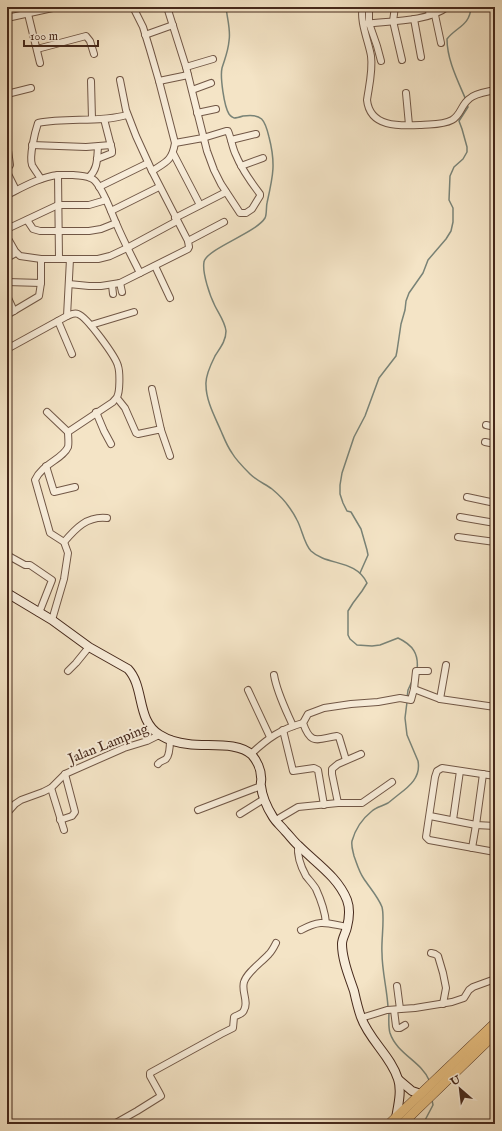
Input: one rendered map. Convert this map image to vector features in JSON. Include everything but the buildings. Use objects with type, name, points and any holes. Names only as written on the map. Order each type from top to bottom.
[{"type":"main road","points":[[7,593],[52,620],[89,647],[123,666],[131,673],[137,685],[145,717],[152,728],[159,735],[187,744],[237,747],[251,754],[258,763],[264,799],[272,816],[299,846],[328,873],[347,900],[349,911],[347,927],[342,941],[343,952],[346,967],[362,1018],[371,1036],[393,1068],[399,1080],[412,1091],[424,1092]]},
{"type":"main road","points":[[396,1122],[424,1092],[495,1023]]},
{"type":"main road","points":[[396,1122],[421,1106],[495,1034]]},
{"type":"main road","points":[[396,1122],[400,1097],[399,1080]]},
{"type":"street","points":[[7,18],[58,7]]},
{"type":"street","points":[[134,7],[145,35],[159,81],[175,144],[173,153],[169,160],[152,171]]},
{"type":"street","points":[[363,7],[362,11],[366,24],[371,59],[367,100],[370,110],[374,116],[383,122],[409,126],[451,121],[457,117],[464,104],[470,98],[495,90]]},
{"type":"street","points":[[369,7],[366,24],[377,46],[381,61]]},
{"type":"street","points":[[395,7],[393,21],[402,60]]},
{"type":"street","points":[[428,7],[441,43]]},
{"type":"street","points":[[366,24],[414,19],[432,15],[447,7]]},
{"type":"street","points":[[169,8],[186,66],[203,138],[214,170],[240,213],[246,214],[252,209],[260,196],[241,166],[227,131],[203,138],[175,144]]},
{"type":"street","points":[[28,14],[40,63]]},
{"type":"street","points":[[414,19],[421,57]]},
{"type":"street","points":[[145,35],[173,25]]},
{"type":"street","points":[[37,49],[86,36],[90,41],[94,54]]},
{"type":"street","points":[[186,66],[212,59]]},
{"type":"street","points":[[159,81],[188,75]]},
{"type":"street","points":[[69,284],[89,286],[112,285],[120,283],[190,247],[159,187],[127,115],[120,80]]},
{"type":"street","points":[[91,81],[92,119]]},
{"type":"street","points":[[192,90],[211,83]]},
{"type":"street","points":[[7,94],[31,88]]},
{"type":"street","points":[[406,93],[409,126]]},
{"type":"street","points":[[197,113],[216,108]]},
{"type":"street","points":[[41,179],[32,165],[32,145],[37,124],[39,122],[114,119],[127,115]]},
{"type":"street","points":[[97,159],[112,153],[104,119]]},
{"type":"street","points":[[231,140],[256,134]]},
{"type":"street","points":[[7,143],[10,165],[7,169]]},
{"type":"street","points":[[32,145],[56,147],[98,147],[111,145]]},
{"type":"street","points":[[89,177],[94,171],[98,147]]},
{"type":"street","points":[[173,153],[200,205]]},
{"type":"street","points":[[241,166],[263,158]]},
{"type":"street","points":[[99,187],[148,163]]},
{"type":"street","points":[[7,172],[16,190]]},
{"type":"street","points":[[58,175],[59,258]]},
{"type":"street","points":[[7,195],[41,179],[58,175],[89,177],[96,182],[106,200],[127,248],[140,273]]},
{"type":"street","points":[[111,211],[159,187]]},
{"type":"street","points":[[7,237],[16,253],[20,256],[41,259],[98,259],[110,256],[127,248],[200,205],[226,192]]},
{"type":"street","points":[[7,229],[58,205],[80,206],[106,200]]},
{"type":"street","points":[[27,220],[31,228],[36,230],[59,232],[95,230],[116,223]]},
{"type":"street","points":[[188,241],[224,222]]},
{"type":"street","points":[[7,258],[16,253]]},
{"type":"street","points":[[7,315],[39,296],[41,283],[41,259]]},
{"type":"street","points":[[66,316],[70,259]]},
{"type":"street","points":[[155,266],[170,298]]},
{"type":"street","points":[[7,282],[41,283]]},
{"type":"street","points":[[120,283],[122,292]]},
{"type":"street","points":[[112,285],[114,294]]},
{"type":"street","points":[[7,296],[14,311]]},
{"type":"street","points":[[90,325],[134,312]]},
{"type":"street","points":[[7,349],[66,316],[75,313],[83,317],[100,337],[118,364],[120,372],[117,398],[112,403],[96,412],[68,432]]},
{"type":"street","points":[[58,321],[72,354]]},
{"type":"street","points":[[152,389],[161,430],[170,456]]},
{"type":"street","points":[[117,398],[125,408],[134,431],[137,434],[161,430]]},
{"type":"street","points":[[47,412],[68,432],[68,445],[66,449],[37,475],[35,482],[50,533],[64,542],[68,551],[64,579],[52,620]]},
{"type":"street","points":[[96,412],[104,431],[112,444]]},
{"type":"street","points":[[486,425],[495,427]]},
{"type":"street","points":[[485,442],[495,444]]},
{"type":"street","points":[[46,466],[54,492],[75,487]]},
{"type":"street","points":[[467,497],[495,503]]},
{"type":"street","points":[[460,517],[495,523]]},
{"type":"street","points":[[64,542],[81,525],[97,518],[107,518]]},
{"type":"street","points":[[458,537],[495,542]]},
{"type":"street","points":[[7,555],[25,565],[30,565],[52,580],[39,613]]},
{"type":"street","points":[[68,671],[76,664],[89,647]]},
{"type":"street","points":[[440,699],[446,665]]},
{"type":"street","points":[[346,760],[339,737],[312,739],[308,735],[304,723],[309,713],[324,708],[351,704],[378,702],[400,698],[409,700],[412,699],[416,671],[428,671]]},
{"type":"street","points":[[274,676],[274,681],[293,726]]},
{"type":"street","points":[[414,689],[440,699],[495,707]]},
{"type":"street","points":[[248,690],[270,737]]},
{"type":"street","points":[[251,754],[270,737],[283,730],[304,723]]},
{"type":"street","points":[[283,730],[293,771],[314,768],[318,770],[324,805]]},
{"type":"street","name":"Jalan Lamping","points":[[7,813],[21,800],[51,788],[65,774],[124,748],[147,741],[159,735]]},
{"type":"street","points":[[158,764],[168,756],[170,739]]},
{"type":"street","points":[[338,803],[332,769],[346,760],[361,754]]},
{"type":"street","points":[[495,776],[442,768],[437,770],[426,837],[429,840],[495,852]]},
{"type":"street","points":[[453,820],[460,770]]},
{"type":"street","points":[[60,820],[72,816],[75,812],[65,774]]},
{"type":"street","points":[[472,848],[483,774]]},
{"type":"street","points":[[276,820],[296,808],[338,803],[362,803],[392,782]]},
{"type":"street","points":[[198,810],[261,786]]},
{"type":"street","points":[[51,788],[64,830]]},
{"type":"street","points":[[240,814],[264,799]]},
{"type":"street","points":[[430,816],[476,825],[495,826]]},
{"type":"street","points":[[299,846],[299,860],[305,873],[313,884],[321,902],[326,922]]},
{"type":"street","points":[[301,930],[320,922],[347,927]]},
{"type":"street","points":[[114,1124],[138,1112],[161,1096],[150,1076],[150,1073],[233,1028],[234,1017],[244,1012],[245,1008],[245,980],[257,964],[269,954],[276,943]]},
{"type":"street","points":[[431,953],[438,956],[443,972],[446,988],[443,1004]]},
{"type":"street","points":[[362,1018],[393,1010],[443,1004],[461,999],[466,996],[473,986],[495,980]]},
{"type":"street","points":[[397,986],[393,1010],[396,1026],[397,1028],[400,1028],[405,1025]]},
{"type":"waterway","points":[[226,7],[229,37],[228,48],[222,68],[222,78],[227,110],[234,118],[249,115],[262,119],[268,131],[273,170],[265,218],[260,224],[213,252],[204,262],[205,278],[209,291],[226,331],[224,341],[215,356],[206,378],[206,391],[209,403],[226,442],[234,456],[252,476],[272,489],[286,502],[296,518],[311,551],[325,559],[349,566],[362,575],[367,583],[348,611],[348,635],[350,639],[357,645],[372,646],[380,645],[398,638],[408,644],[414,651],[417,659],[417,670]]},
{"type":"waterway","points":[[466,100],[451,63],[447,47],[447,39],[462,26],[468,18],[471,7]]},
{"type":"waterway","points":[[360,573],[368,555],[361,529],[351,512],[347,511],[340,494],[342,473],[354,437],[365,416],[379,378],[396,356],[401,324],[409,293],[423,273],[428,260],[451,231],[453,222],[453,208],[449,200],[450,176],[454,167],[463,159],[467,152],[467,147],[459,121],[468,107],[467,104]]},
{"type":"waterway","points":[[407,698],[408,690],[413,679]]},
{"type":"waterway","points":[[388,1007],[382,960],[382,907],[361,874],[354,856],[352,843],[353,837],[362,821],[374,810],[388,803],[402,792],[414,781],[418,772],[418,761],[407,735],[405,718],[407,702]]},
{"type":"waterway","points":[[389,1011],[389,1030],[393,1040],[398,1047],[421,1068],[429,1080]]},
{"type":"waterway","points":[[423,1124],[433,1105],[432,1100]]}]
